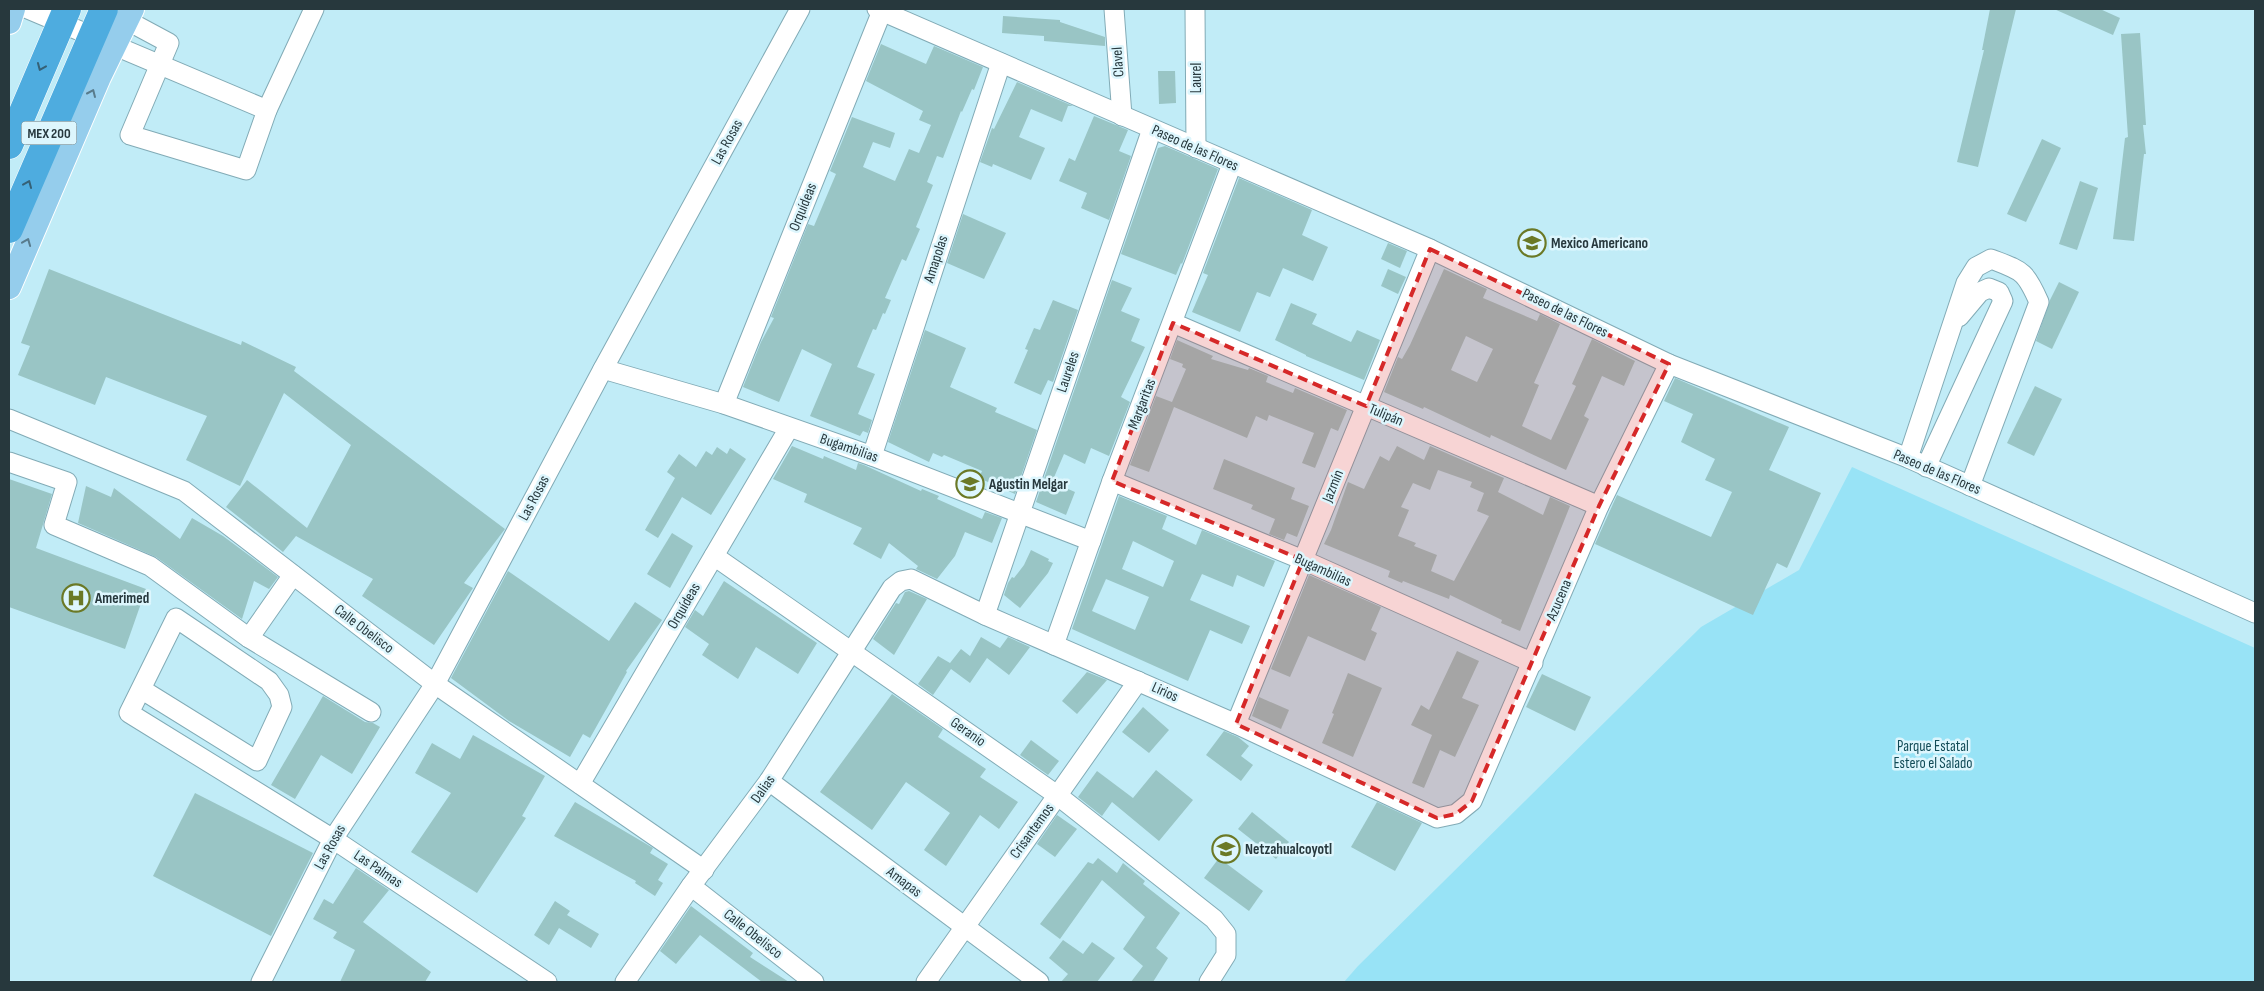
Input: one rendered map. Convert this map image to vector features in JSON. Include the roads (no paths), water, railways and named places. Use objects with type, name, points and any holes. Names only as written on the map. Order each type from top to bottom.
[{"type":"highway","name":"MEX 200","points":[[9,229],[117,11]]},
{"type":"highway","name":"MEX 200","points":[[9,144],[64,15]]},
{"type":"main road","points":[[9,22],[13,9]]},
{"type":"main road","points":[[9,287],[99,76],[103,41]]},
{"type":"street","points":[[28,9],[64,15],[103,41],[267,110]]},
{"type":"street","points":[[117,11],[169,43],[130,135],[246,170],[267,110],[314,9]]},
{"type":"street","name":"Las Rosas","points":[[261,982],[333,839],[436,684],[602,369],[800,9]]},
{"type":"street","name":"Clavel","points":[[1114,9],[1122,116]]},
{"type":"street","name":"Laurel","points":[[1196,9],[1196,148]]},
{"type":"street","name":"Paseo de las Flores","points":[[879,10],[1430,248],[1669,364],[1908,458],[2255,613]]},
{"type":"street","name":"Orquídeas","points":[[724,404],[879,10]]},
{"type":"street","name":"Amapolas","points":[[872,456],[1000,63]]},
{"type":"street","name":"Laureles","points":[[985,615],[1152,129]]},
{"type":"street","name":"Margaritas","points":[[1054,645],[1112,481],[1232,164]]},
{"type":"street","name":"Jazmín","points":[[1236,724],[1430,248]]},
{"type":"street","points":[[1908,458],[1966,283],[1976,267],[1991,259],[2020,270],[2031,284],[2039,302],[1970,486]]},
{"type":"street","points":[[1926,466],[2003,301],[1999,292],[1989,288],[1980,292],[1951,328]]},
{"type":"street","name":"Tulipán","points":[[1173,324],[1599,506]]},
{"type":"street","name":"Azucena","points":[[1436,818],[1456,814],[1472,801],[1599,506],[1669,364]]},
{"type":"street","name":"Bugambilias","points":[[602,369],[724,404],[872,456],[1091,541]]},
{"type":"street","name":"Calle Obelisco","points":[[9,420],[184,491],[436,684],[704,870]]},
{"type":"street","name":"Orquídeas","points":[[580,784],[789,428]]},
{"type":"street","points":[[9,462],[67,482],[54,524],[150,566],[249,638],[371,712]]},
{"type":"street","name":"Bugambilias","points":[[1112,481],[1303,560],[1533,662]]},
{"type":"street","name":"Geranio","points":[[714,556],[854,651],[1057,795],[1214,919],[1226,934],[1226,955],[1210,982]]},
{"type":"street","points":[[249,638],[293,575]]},
{"type":"street","name":"Lirios","points":[[892,588],[901,581],[911,579],[985,615],[1236,724],[1436,818]]},
{"type":"street","name":"Dalias","points":[[625,982],[691,886],[769,781],[854,651],[892,588]]},
{"type":"street","points":[[176,618],[269,682],[279,695],[282,707],[257,761],[141,688],[176,618]]},
{"type":"street","name":"Crisantemos","points":[[926,982],[1138,680]]},
{"type":"street","name":"Las Palmas","points":[[141,688],[129,713],[333,839],[547,982]]},
{"type":"street","name":"Amapas","points":[[769,781],[1039,982]]},
{"type":"street","name":"Calle Obelisco","points":[[691,886],[814,982]]},
{"type":"place","name":"Mexico Americano","points":[[1532,243]]},
{"type":"place","name":"Agustin Melgar","points":[[970,484]]},
{"type":"place","name":"Amerimed","points":[[76,598]]},
{"type":"place","name":"Netzahualcoyotl","points":[[1226,849]]},
{"type":"park label","name":"Parque Estatal Estero el Salado","points":[[1933,754]]}]
